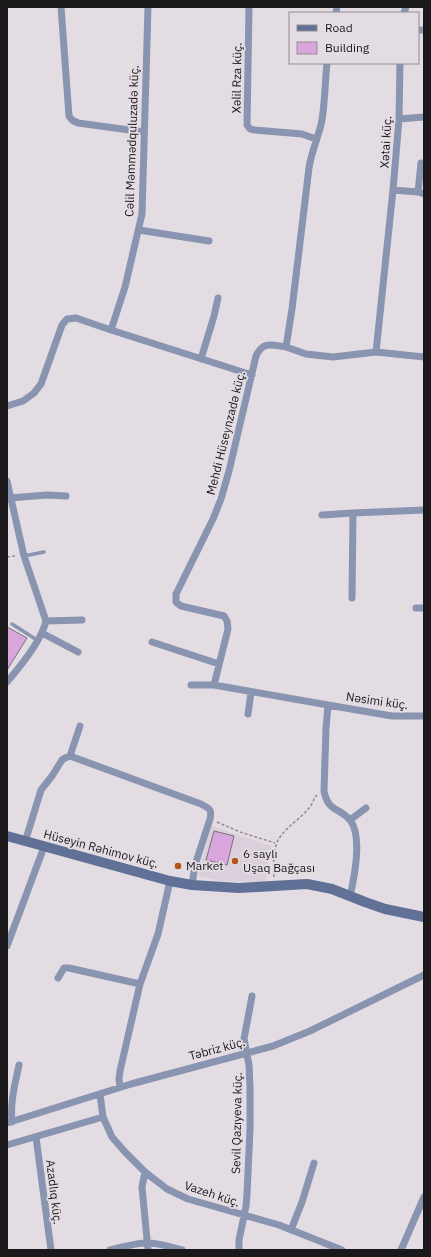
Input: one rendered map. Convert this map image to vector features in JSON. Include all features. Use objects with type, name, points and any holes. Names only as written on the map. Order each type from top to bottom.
[{"type":"main road","name":"Hüseyin Rəhimov küç.","points":[[7,836],[24,842],[170,881],[192,885],[239,888],[298,884],[319,885],[384,909],[424,917]]},
{"type":"street","points":[[61,7],[69,116],[72,120],[78,123],[144,132]]},
{"type":"street","name":"Cəlil Məmmədquluzadə küç.","points":[[111,330],[125,287],[142,214],[148,7]]},
{"type":"street","name":"Xəlil Rza küç.","points":[[249,7],[248,125],[250,128],[255,130],[302,134],[316,139]]},
{"type":"street","points":[[286,347],[309,168],[322,118],[327,64]]},
{"type":"street","name":"Xətai küç.","points":[[376,352],[399,119],[398,86],[400,64]]},
{"type":"street","points":[[399,119],[424,117]]},
{"type":"street","points":[[393,190],[421,193],[420,163]]},
{"type":"street","points":[[139,230],[209,241]]},
{"type":"street","points":[[201,359],[218,298]]},
{"type":"street","points":[[7,406],[22,401],[34,394],[41,384],[62,325],[67,319],[76,318],[252,375]]},
{"type":"street","name":"Mehdi Hüseynzadə küç.","points":[[214,685],[228,629],[227,621],[224,616],[181,606],[176,602],[176,594],[213,519],[221,499],[259,349],[265,345],[286,347],[306,354],[333,357],[376,352],[424,357]]},
{"type":"street","points":[[7,481],[24,556],[46,621],[42,633],[29,654],[7,682]]},
{"type":"street","points":[[10,498],[47,495],[66,496]]},
{"type":"street","points":[[322,515],[424,510]]},
{"type":"street","points":[[352,598],[353,513]]},
{"type":"street","points":[[416,608],[424,608]]},
{"type":"street","points":[[46,621],[82,620]]},
{"type":"street","points":[[42,633],[78,652]]},
{"type":"street","points":[[152,642],[219,664]]},
{"type":"street","points":[[191,686],[214,685],[328,705],[324,791],[329,805],[350,820],[355,827],[356,856],[350,897]]},
{"type":"street","points":[[248,714],[251,692]]},
{"type":"street","name":"Nəsimi küç.","points":[[328,705],[392,716],[424,716]]},
{"type":"street","points":[[24,842],[41,790],[62,760],[70,756],[80,726]]},
{"type":"street","points":[[70,756],[209,808],[211,812],[210,819],[195,865],[192,885]]},
{"type":"street","points":[[350,820],[366,808]]},
{"type":"street","points":[[7,946],[44,847]]},
{"type":"street","points":[[120,1087],[120,1071],[140,984],[158,934],[170,881]]},
{"type":"street","points":[[58,978],[64,968],[69,968],[140,984]]},
{"type":"street","name":"Təbriz küç.","points":[[9,1123],[120,1087],[273,1046],[310,1031],[424,975]]},
{"type":"street","name":"Sevil Qazıyeva küç.","points":[[239,1250],[239,1240],[246,1206],[250,1129],[250,1087],[247,1053],[244,1039],[252,996]]},
{"type":"street","points":[[9,1123],[19,1065]]},
{"type":"street","name":"Vazeh küç.","points":[[100,1094],[103,1116],[112,1137],[145,1172],[167,1189],[183,1197],[244,1216],[258,1218],[342,1250]]},
{"type":"street","points":[[7,1145],[103,1116]]},
{"type":"street","name":"Azadlıq küç.","points":[[36,1137],[51,1250]]},
{"type":"street","points":[[291,1230],[302,1202],[314,1163]]},
{"type":"street","points":[[145,1172],[142,1187],[148,1247]]},
{"type":"street","points":[[401,1250],[424,1197]]},
{"type":"street","points":[[110,1250],[132,1245],[148,1247],[160,1244],[182,1250]]},
{"type":"lane","points":[[24,556],[44,552]]},
{"type":"lane","points":[[12,624],[37,640]]},
{"type":"path","points":[[275,886],[273,868],[276,844],[280,836],[311,806],[314,799],[324,791]]},
{"type":"path","points":[[210,819],[240,832],[276,844]]},
{"type":"shaded area","name":"6 saylı Uşaq Bağçası","points":[[211,826],[272,846],[265,882],[220,881],[198,876]]},
{"type":"building","points":[[7,627],[27,638],[7,670]]},
{"type":"building","points":[[214,831],[234,836],[227,865],[206,860]]},
{"type":"place","name":"6 saylı Uşaq Bağçası","points":[[235,861]]},
{"type":"place","name":"Market","points":[[178,866]]}]
